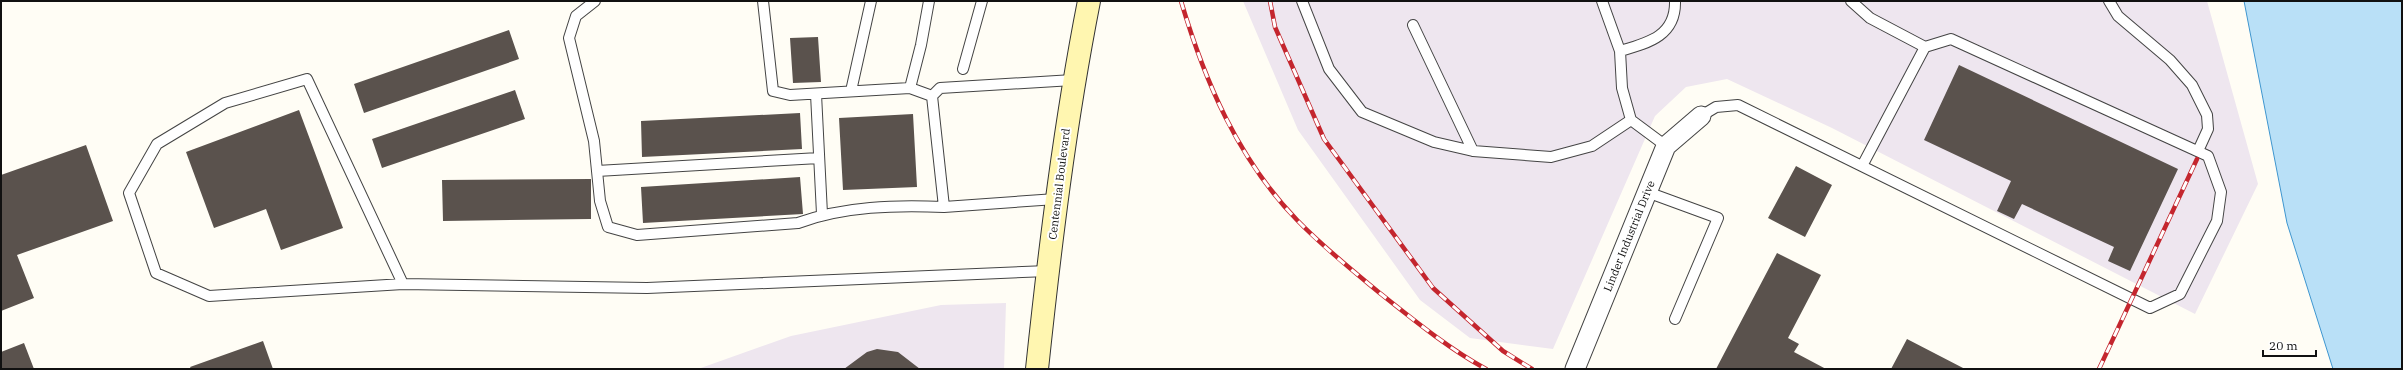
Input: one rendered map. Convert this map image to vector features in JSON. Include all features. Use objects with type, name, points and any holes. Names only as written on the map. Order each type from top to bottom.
[{"type":"main road","name":"Centennial Boulevard","points":[[1037,369],[1056,199],[1073,80],[1089,1]]},
{"type":"street","name":"Linder Industrial Drive","points":[[1575,369],[1666,146],[1700,116]]},
{"type":"lane","points":[[595,1],[576,16],[569,38],[594,141],[600,201],[608,227],[637,235],[798,224],[822,214],[903,206],[944,207],[1056,199]]},
{"type":"lane","points":[[763,1],[773,91],[790,95],[910,88],[932,96]]},
{"type":"lane","points":[[851,91],[871,1]]},
{"type":"lane","points":[[910,88],[921,45],[929,1]]},
{"type":"lane","points":[[962,69],[982,1]]},
{"type":"lane","points":[[1302,1],[1329,69],[1362,112],[1434,142],[1473,151],[1551,157],[1592,146],[1631,120]]},
{"type":"lane","points":[[1602,1],[1620,51],[1622,88],[1631,120],[1666,146]]},
{"type":"lane","points":[[1620,51],[1649,43],[1665,32],[1675,12],[1675,1]]},
{"type":"lane","points":[[1700,116],[1716,106],[1738,105],[2150,308],[2180,294],[2217,221],[2221,192],[2208,156],[1951,39],[1925,47],[1870,18],[1850,1]]},
{"type":"lane","points":[[2109,1],[2118,16],[2170,60],[2192,85],[2207,115],[2208,129],[2198,151]]},
{"type":"lane","points":[[1413,25],[1473,151]]},
{"type":"lane","points":[[1862,166],[1925,47]]},
{"type":"lane","points":[[403,284],[307,79],[225,103],[157,144],[129,193],[156,273],[209,296],[403,284],[647,288],[1048,271]]},
{"type":"lane","points":[[932,96],[940,88],[1073,80]]},
{"type":"lane","points":[[816,94],[822,214]]},
{"type":"lane","points":[[932,96],[944,207]]},
{"type":"lane","points":[[597,171],[819,158]]},
{"type":"lane","points":[[1647,192],[1718,218],[1675,319]]},
{"type":"shaded area","points":[[1243,1],[2207,1],[2258,184],[2195,314],[1832,128],[1727,79],[1686,87],[1655,116],[1553,349],[1470,338],[1420,300],[1298,130]]},
{"type":"shaded area","points":[[1006,303],[1004,369],[698,369],[791,336],[941,305]]},
{"type":"water","points":[[2244,1],[2402,1],[2402,369],[2333,369],[2287,223]]},
{"type":"building","points":[[509,30],[519,59],[364,113],[354,84]]},
{"type":"building","points":[[818,37],[821,82],[793,83],[790,38]]},
{"type":"building","points":[[1959,65],[2178,169],[2130,271],[2108,261],[2114,247],[2022,204],[2014,219],[1997,211],[2011,181],[1924,140]]},
{"type":"building","points":[[515,90],[525,119],[382,168],[372,139]]},
{"type":"building","points":[[299,110],[343,228],[281,250],[266,209],[214,228],[186,152]]},
{"type":"building","points":[[800,113],[802,149],[642,157],[641,121]]},
{"type":"building","points":[[913,114],[917,187],[843,190],[839,118]]},
{"type":"building","points":[[86,145],[113,221],[17,255],[34,298],[1,311],[1,175]]},
{"type":"building","points":[[1796,166],[1832,185],[1805,237],[1768,218]]},
{"type":"building","points":[[800,177],[803,214],[643,223],[641,187]]},
{"type":"building","points":[[591,179],[591,219],[443,221],[442,180]]},
{"type":"building","points":[[1777,253],[1821,275],[1788,338],[1799,344],[1794,352],[1826,369],[1716,369]]},
{"type":"building","points":[[1907,339],[1965,369],[1891,369]]},
{"type":"building","points":[[263,341],[273,369],[191,369],[190,367]]},
{"type":"building","points":[[24,343],[34,369],[1,369],[1,352]]},
{"type":"building","points":[[877,349],[898,352],[920,369],[844,369],[867,352]]},
{"type":"railway","points":[[1181,1],[1201,61],[1226,118],[1257,171],[1276,196],[1317,240],[1381,294],[1445,343],[1486,369]]},
{"type":"railway","points":[[1270,1],[1275,27],[1324,139],[1433,288],[1503,351],[1532,369]]},
{"type":"railway","points":[[2099,369],[2197,159]]}]
